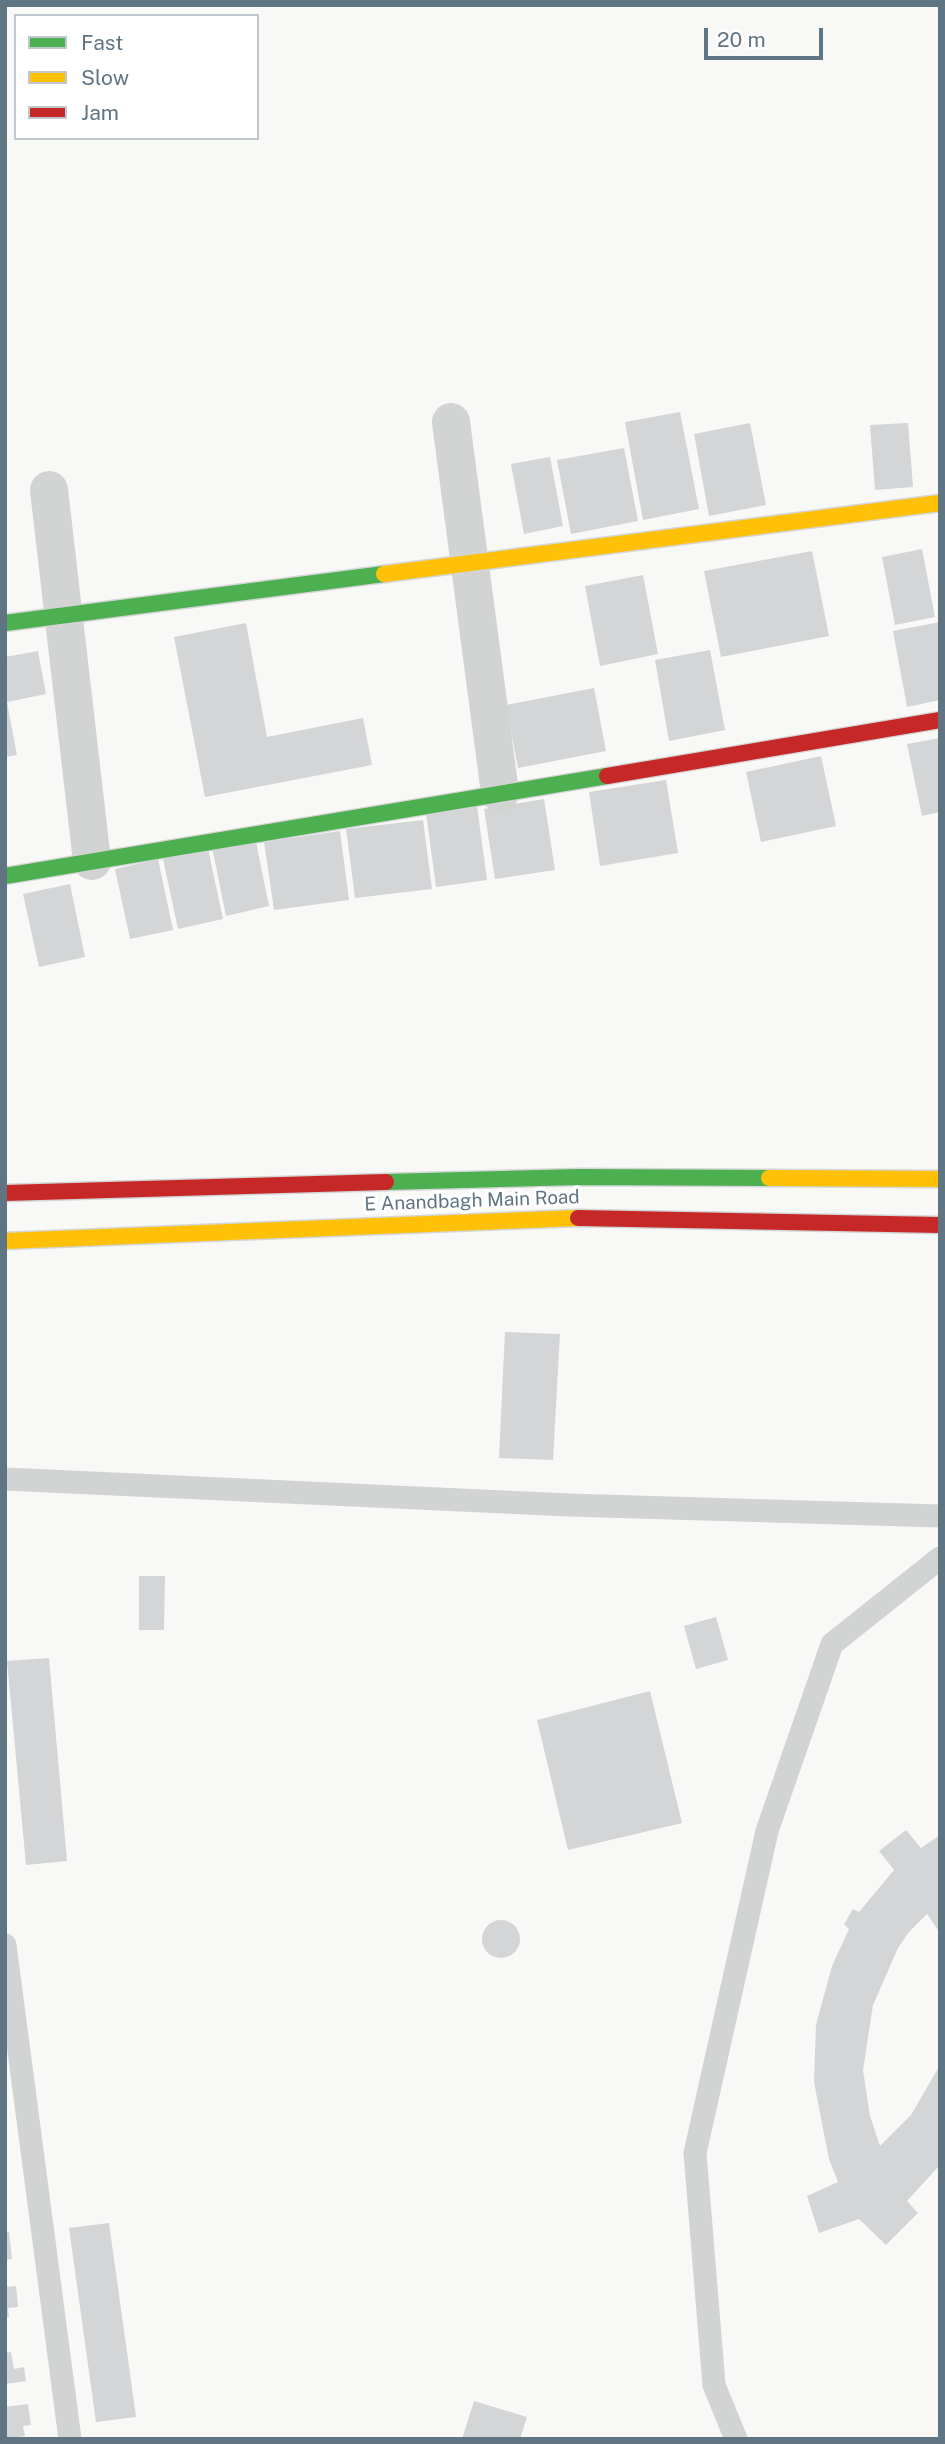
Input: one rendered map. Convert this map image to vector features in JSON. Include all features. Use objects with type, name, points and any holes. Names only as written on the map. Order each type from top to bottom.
[{"type":"street","points":[[451,422],[472,564],[500,793]]},
{"type":"street","points":[[49,490],[92,861]]},
{"type":"street","points":[[5,623],[940,503]]},
{"type":"street","points":[[5,876],[940,720]]},
{"type":"street","name":"E Anandbagh Main Road","points":[[5,1193],[579,1177],[940,1179]]},
{"type":"street","name":"E Anandbagh Main Road","points":[[5,1241],[579,1218],[940,1225]]},
{"type":"lane","points":[[5,1479],[556,1504],[940,1516]]},
{"type":"lane","points":[[736,2439],[714,2385],[695,2153],[767,1832],[832,1644],[940,1558]]},
{"type":"lane","points":[[5,1944],[70,2439]]},
{"type":"building","points":[[680,412],[699,509],[643,520],[625,422]]},
{"type":"building","points":[[750,423],[766,505],[709,516],[694,434]]},
{"type":"building","points":[[908,423],[913,487],[875,490],[870,425]]},
{"type":"building","points":[[624,448],[638,521],[571,534],[557,460]]},
{"type":"building","points":[[550,457],[563,526],[524,534],[511,464]]},
{"type":"building","points":[[922,549],[935,617],[895,625],[882,557]]},
{"type":"building","points":[[812,551],[829,636],[721,657],[704,571]]},
{"type":"building","points":[[643,575],[658,654],[600,666],[585,586]]},
{"type":"building","points":[[940,622],[940,700],[907,707],[893,631]]},
{"type":"building","points":[[246,623],[267,737],[363,718],[372,765],[205,797],[174,637]]},
{"type":"building","points":[[710,650],[725,730],[669,741],[655,660]]},
{"type":"building","points":[[38,651],[46,694],[7,702],[17,755],[5,757],[5,657]]},
{"type":"building","points":[[594,688],[606,751],[518,768],[506,705]]},
{"type":"building","points":[[940,738],[940,812],[922,816],[907,744]]},
{"type":"building","points":[[821,756],[836,826],[761,842],[746,772]]},
{"type":"building","points":[[666,780],[678,853],[600,866],[589,792]]},
{"type":"building","points":[[544,799],[555,870],[495,879],[484,809]]},
{"type":"building","points":[[477,806],[487,880],[436,887],[426,813]]},
{"type":"building","points":[[423,820],[432,889],[355,898],[346,829]]},
{"type":"building","points":[[340,831],[349,900],[274,910],[264,842]]},
{"type":"building","points":[[255,837],[269,906],[226,916],[212,847]]},
{"type":"building","points":[[208,849],[223,919],[178,929],[163,859]]},
{"type":"building","points":[[158,859],[173,930],[130,939],[115,869]]},
{"type":"building","points":[[70,884],[85,957],[39,967],[23,894]]},
{"type":"building","points":[[505,1332],[560,1334],[553,1460],[499,1458]]},
{"type":"building","points":[[139,1576],[165,1576],[164,1630],[139,1630]]},
{"type":"building","points":[[716,1617],[728,1660],[696,1669],[684,1626]]},
{"type":"building","points":[[49,1658],[67,1861],[26,1865],[7,1661]]},
{"type":"building","points":[[650,1691],[682,1823],[568,1850],[537,1720]]},
{"type":"building","points":[[906,1830],[921,1848],[940,1835],[940,1933],[927,1914],[898,1948],[873,2005],[863,2070],[870,2116],[880,2146],[911,2115],[940,2065],[940,2165],[907,2201],[918,2213],[886,2245],[859,2219],[819,2233],[807,2196],[838,2182],[829,2159],[814,2082],[816,2025],[832,1966],[849,1929],[844,1924],[853,1909],[859,1912],[894,1870],[879,1851]]},
{"type":"building","points":[[501,1920],[514,1926],[520,1939],[514,1952],[501,1958],[488,1952],[482,1939],[488,1926]]},
{"type":"building","points":[[109,2223],[136,2417],[96,2422],[69,2228]]},
{"type":"building","points":[[9,2232],[12,2259],[5,2260],[5,2233]]},
{"type":"building","points":[[16,2286],[18,2307],[8,2308],[9,2317],[5,2317],[5,2287]]},
{"type":"building","points":[[11,2352],[14,2369],[24,2367],[26,2381],[5,2384],[5,2353]]},
{"type":"building","points":[[474,2401],[527,2417],[520,2439],[462,2439]]},
{"type":"building","points":[[28,2404],[31,2425],[23,2426],[25,2436],[5,2439],[5,2407]]},
{"type":"traffic: fast","points":[[5,623],[384,574]]},
{"type":"traffic: fast","points":[[5,876],[607,776]]},
{"type":"traffic: fast","points":[[386,1182],[579,1177],[769,1178]]},
{"type":"traffic: slow","points":[[384,574],[940,503]]},
{"type":"traffic: slow","points":[[769,1178],[940,1179]]},
{"type":"traffic: slow","points":[[5,1241],[578,1218]]},
{"type":"traffic: jam","points":[[607,776],[940,720]]},
{"type":"traffic: jam","points":[[5,1193],[386,1182]]},
{"type":"traffic: jam","points":[[578,1218],[940,1225]]}]
